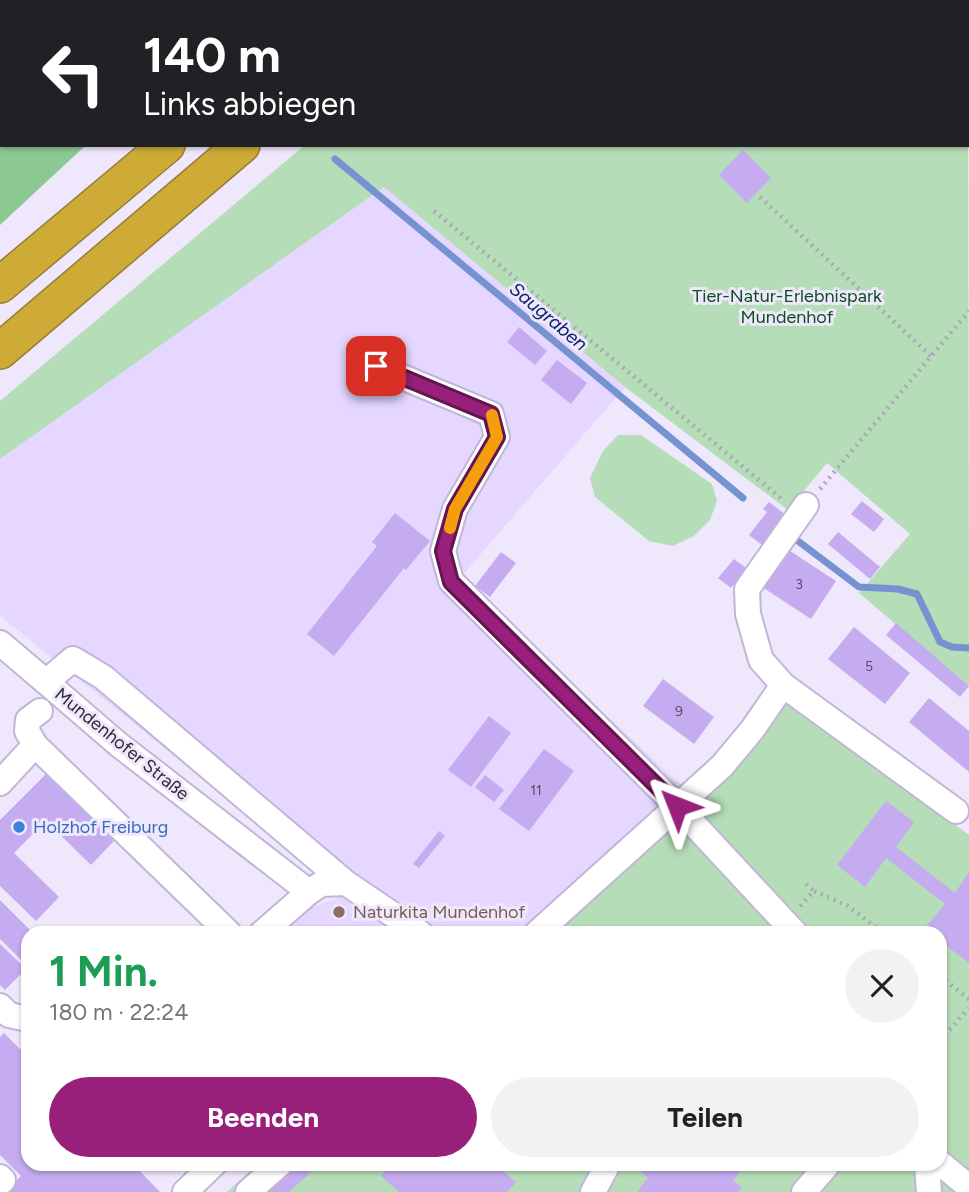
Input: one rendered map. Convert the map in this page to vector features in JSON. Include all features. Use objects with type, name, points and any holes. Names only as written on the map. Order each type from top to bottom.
[{"type":"highway","points":[[0,285],[165,147]]},
{"type":"highway","points":[[0,351],[240,147]]},
{"type":"street","points":[[376,366],[491,414],[497,437],[455,509],[443,551],[451,582],[677,806],[788,926]]},
{"type":"street","points":[[803,509],[747,589],[748,614],[761,660],[783,685],[956,811]]},
{"type":"street","points":[[0,643],[46,682]]},
{"type":"street","name":"Mundenhofer Straße","points":[[309,892],[118,744],[46,682],[73,659],[103,677],[346,883],[410,926]]},
{"type":"street","points":[[545,926],[722,766],[752,730],[783,685]]},
{"type":"street","points":[[40,711],[28,720],[27,731],[36,745],[222,926]]},
{"type":"street","points":[[0,783],[36,745]]},
{"type":"street","points":[[270,926],[321,884],[346,883]]},
{"type":"street","points":[[947,1169],[969,1187]]},
{"type":"street","points":[[186,1192],[207,1171]]},
{"type":"street","points":[[248,1192],[272,1171]]},
{"type":"street","points":[[593,1192],[604,1171]]},
{"type":"street","points":[[804,1192],[822,1171]]},
{"type":"street","points":[[927,1171],[929,1192]]},
{"type":"street","points":[[0,1177],[3,1180],[0,1184]]},
{"type":"path","points":[[760,197],[931,356]]},
{"type":"path","points":[[434,211],[803,509],[969,311]]},
{"type":"path","points":[[806,884],[814,891],[848,906],[874,926]]},
{"type":"path","points":[[790,926],[814,891]]},
{"type":"path","points":[[947,982],[969,999]]},
{"type":"path","points":[[947,1032],[969,1008]]},
{"type":"shaded area","points":[[384,187],[625,387],[460,578],[684,788],[526,926],[288,926],[308,908],[337,899],[330,881],[0,616],[0,459]]},
{"type":"green space","points":[[0,147],[84,147],[0,225]]},
{"type":"green space","name":"Tier-Natur-Erlebnispark Mundenhof","points":[[303,147],[968,147],[969,686],[859,593],[910,534],[827,463],[788,510],[625,387],[384,187],[0,459],[0,401]]},
{"type":"green space","points":[[618,435],[641,435],[712,484],[717,501],[710,520],[694,536],[673,546],[649,541],[595,497],[590,478],[603,451]]},
{"type":"green space","points":[[787,701],[969,835],[969,1192],[227,1192],[250,1171],[947,1171],[947,926],[526,926]]},
{"type":"building","points":[[743,150],[771,178],[747,203],[719,175]]},
{"type":"building","points":[[519,327],[547,351],[535,365],[507,342]]},
{"type":"building","points":[[557,360],[587,383],[571,404],[541,380]]},
{"type":"building","points":[[862,501],[884,519],[874,532],[851,514]]},
{"type":"building","points":[[769,502],[786,515],[762,545],[749,535],[767,512],[763,509]]},
{"type":"building","points":[[395,513],[430,541],[406,570],[404,568],[334,656],[307,634],[377,546],[372,542]]},
{"type":"building","points":[[838,532],[880,567],[870,579],[828,544]]},
{"type":"building","points":[[787,549],[836,581],[811,619],[762,587]]},
{"type":"building","points":[[501,552],[516,563],[490,597],[475,586]]},
{"type":"building","points":[[734,559],[746,568],[731,588],[718,578]]},
{"type":"building","points":[[896,623],[969,686],[960,697],[886,635]]},
{"type":"building","points":[[854,627],[910,673],[885,704],[828,659]]},
{"type":"building","points":[[663,679],[714,717],[694,744],[643,706]]},
{"type":"building","points":[[929,698],[969,731],[969,772],[909,722]]},
{"type":"building","points":[[489,716],[511,733],[471,787],[448,770]]},
{"type":"building","points":[[544,749],[574,771],[529,831],[499,809]]},
{"type":"building","points":[[46,774],[114,841],[91,865],[46,821],[14,853],[59,897],[36,921],[0,886],[0,820]]},
{"type":"building","points":[[485,775],[504,790],[494,802],[475,787]]},
{"type":"building","points":[[886,801],[914,822],[896,847],[955,893],[969,872],[969,963],[947,946],[947,926],[927,926],[945,904],[886,858],[865,887],[837,865]]},
{"type":"building","points":[[439,831],[445,836],[419,868],[413,864]]},
{"type":"building","points":[[0,900],[26,926],[21,926],[21,960],[0,939]]},
{"type":"building","points":[[0,944],[21,964],[21,974],[5,990],[0,985]]},
{"type":"building","points":[[4,1033],[21,1050],[21,1171],[140,1171],[160,1192],[5,1192],[21,1176],[0,1155],[0,1037]]},
{"type":"building","points":[[288,1171],[312,1171],[289,1192],[265,1192]]},
{"type":"building","points":[[385,1171],[503,1171],[516,1182],[507,1192],[399,1192],[381,1176]]},
{"type":"building","points":[[640,1171],[741,1171],[733,1181],[742,1187],[738,1192],[637,1192],[648,1178]]},
{"type":"waterway","name":"Saugraben","points":[[335,159],[743,498]]},
{"type":"waterway","name":"Saugraben","points":[[798,541],[859,587],[898,589],[917,594],[940,642],[952,647],[969,648]]},
{"type":"slow traffic","points":[[450,528],[455,509],[497,437],[492,415]]},
{"type":"place","name":"Holzhof Freiburg","points":[[19,827]]},
{"type":"place","name":"Naturkita Mundenhof","points":[[339,912]]},
{"type":"route","points":[[376,366],[491,414],[497,437],[455,509],[443,551],[451,582],[677,806]]}]
